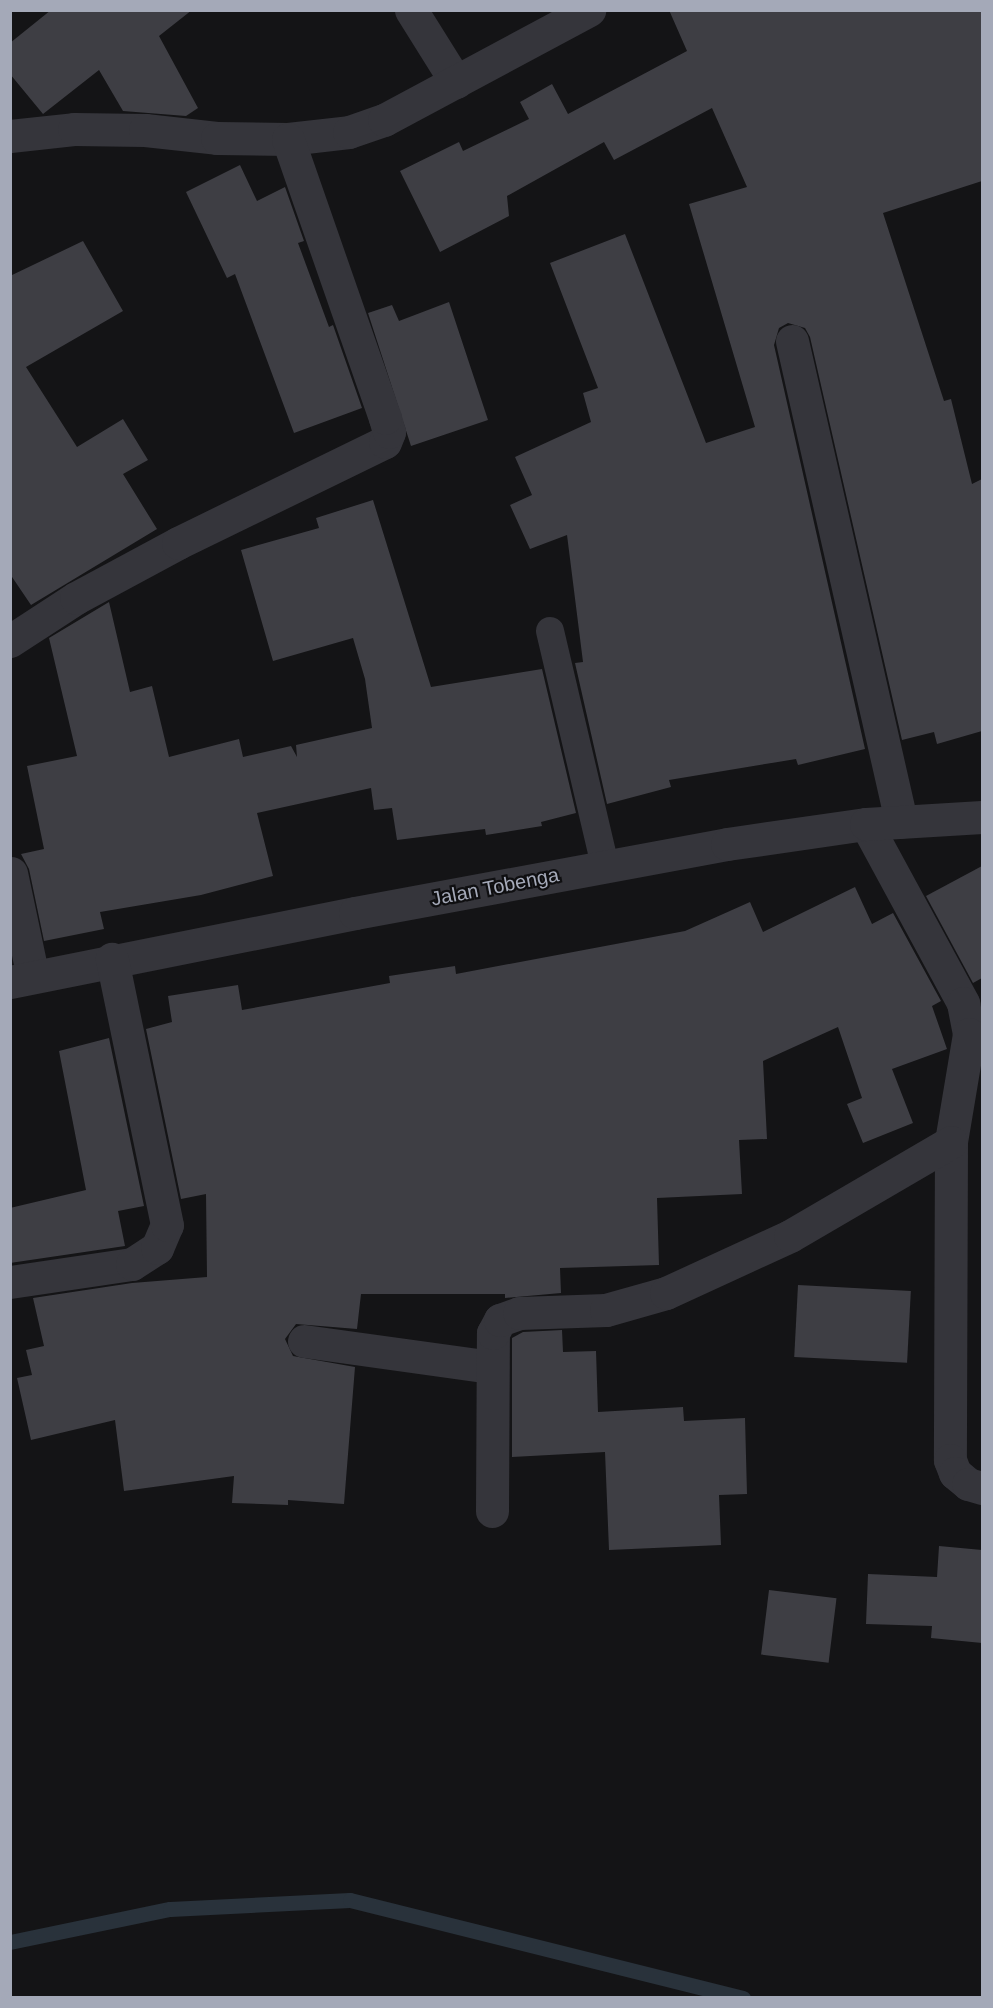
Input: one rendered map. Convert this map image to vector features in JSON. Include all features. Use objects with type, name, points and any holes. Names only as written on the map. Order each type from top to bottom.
[{"type":"street","points":[[411,10],[456,82]]},
{"type":"street","points":[[10,136],[74,129],[288,139],[349,132],[384,120],[589,10]]},
{"type":"street","points":[[10,641],[76,598],[178,543],[385,442],[388,432],[385,418],[288,139]]},
{"type":"street","points":[[792,341],[901,822]]},
{"type":"street","name":"Jalan Tobenga","points":[[22,980],[112,959],[605,866],[866,824],[982,817]]},
{"type":"street","points":[[866,824],[963,1003],[969,1034],[951,1142],[950,1460],[955,1473],[968,1484],[982,1488]]},
{"type":"street","points":[[11,873],[22,980]]},
{"type":"street","points":[[10,1282],[132,1264],[157,1248],[167,1225],[112,959]]},
{"type":"street","points":[[492,1511],[493,1333],[500,1320],[519,1313],[606,1310],[666,1293],[790,1236],[951,1142]]},
{"type":"street","points":[[304,1341],[492,1367]]},
{"type":"lane","points":[[550,631],[605,866]]},
{"type":"building","points":[[51,10],[192,10],[159,36],[198,108],[186,116],[123,111],[99,70],[43,114],[10,74],[10,43]]},
{"type":"building","points":[[669,10],[982,10],[982,181],[883,213],[944,401],[951,399],[972,484],[982,479],[982,731],[937,744],[934,732],[902,740],[810,337],[805,328],[788,323],[779,328],[774,345],[865,749],[798,765],[796,759],[669,780],[671,787],[607,804],[575,663],[583,662],[567,535],[530,549],[510,505],[532,495],[515,457],[591,422],[583,393],[598,388],[550,263],[625,234],[706,443],[755,427],[689,204],[747,187],[712,108],[614,160],[604,142],[507,196],[509,216],[440,252],[400,171],[459,142],[463,151],[529,119],[520,102],[552,84],[568,114],[687,51]]},
{"type":"building","points":[[240,165],[257,201],[285,187],[304,241],[298,243],[329,327],[333,325],[362,408],[294,433],[235,274],[227,278],[186,192]]},
{"type":"building","points":[[83,241],[123,311],[26,367],[77,447],[123,419],[148,460],[123,474],[157,529],[31,605],[10,574],[10,276]]},
{"type":"building","points":[[449,302],[488,420],[411,446],[368,313],[392,305],[399,321]]},
{"type":"building","points":[[373,500],[431,687],[542,669],[576,813],[541,822],[542,826],[486,835],[485,829],[397,840],[392,808],[374,810],[371,788],[257,813],[273,876],[201,895],[100,912],[104,929],[44,941],[29,869],[21,854],[44,849],[27,766],[77,756],[49,638],[109,602],[130,692],[152,686],[169,757],[239,739],[243,757],[291,746],[297,757],[296,745],[372,728],[365,679],[353,638],[273,661],[241,550],[319,528],[316,518]]},
{"type":"building","points":[[982,866],[982,978],[973,983],[926,896]]},
{"type":"building","points":[[855,887],[872,924],[893,913],[941,1001],[932,1006],[947,1049],[892,1069],[913,1123],[863,1143],[847,1104],[862,1098],[838,1027],[763,1061],[767,1139],[739,1140],[742,1194],[657,1198],[659,1265],[560,1268],[561,1293],[505,1298],[505,1294],[361,1294],[357,1329],[296,1324],[285,1339],[293,1356],[355,1367],[344,1504],[288,1500],[288,1505],[232,1503],[234,1476],[124,1491],[115,1420],[31,1440],[17,1378],[32,1375],[26,1350],[44,1346],[33,1298],[132,1283],[207,1277],[206,1194],[181,1199],[146,1029],[172,1022],[168,996],[238,985],[242,1010],[390,983],[389,976],[455,966],[456,974],[685,931],[750,902],[763,932]]},
{"type":"building","points":[[109,1038],[144,1206],[118,1211],[125,1246],[10,1263],[10,1208],[86,1190],[59,1051]]},
{"type":"building","points":[[798,1285],[911,1291],[907,1363],[794,1357]]},
{"type":"building","points":[[562,1330],[563,1352],[596,1351],[598,1412],[683,1407],[684,1421],[745,1418],[747,1494],[719,1495],[721,1545],[609,1550],[605,1452],[512,1457],[512,1338],[523,1332]]},
{"type":"building","points":[[939,1546],[982,1550],[982,1643],[931,1638],[932,1626],[866,1624],[868,1574],[937,1577]]},
{"type":"building","points":[[769,1590],[836,1598],[829,1663],[761,1655]]},
{"type":"waterway","points":[[10,1942],[170,1909],[350,1900],[743,1998]]}]
